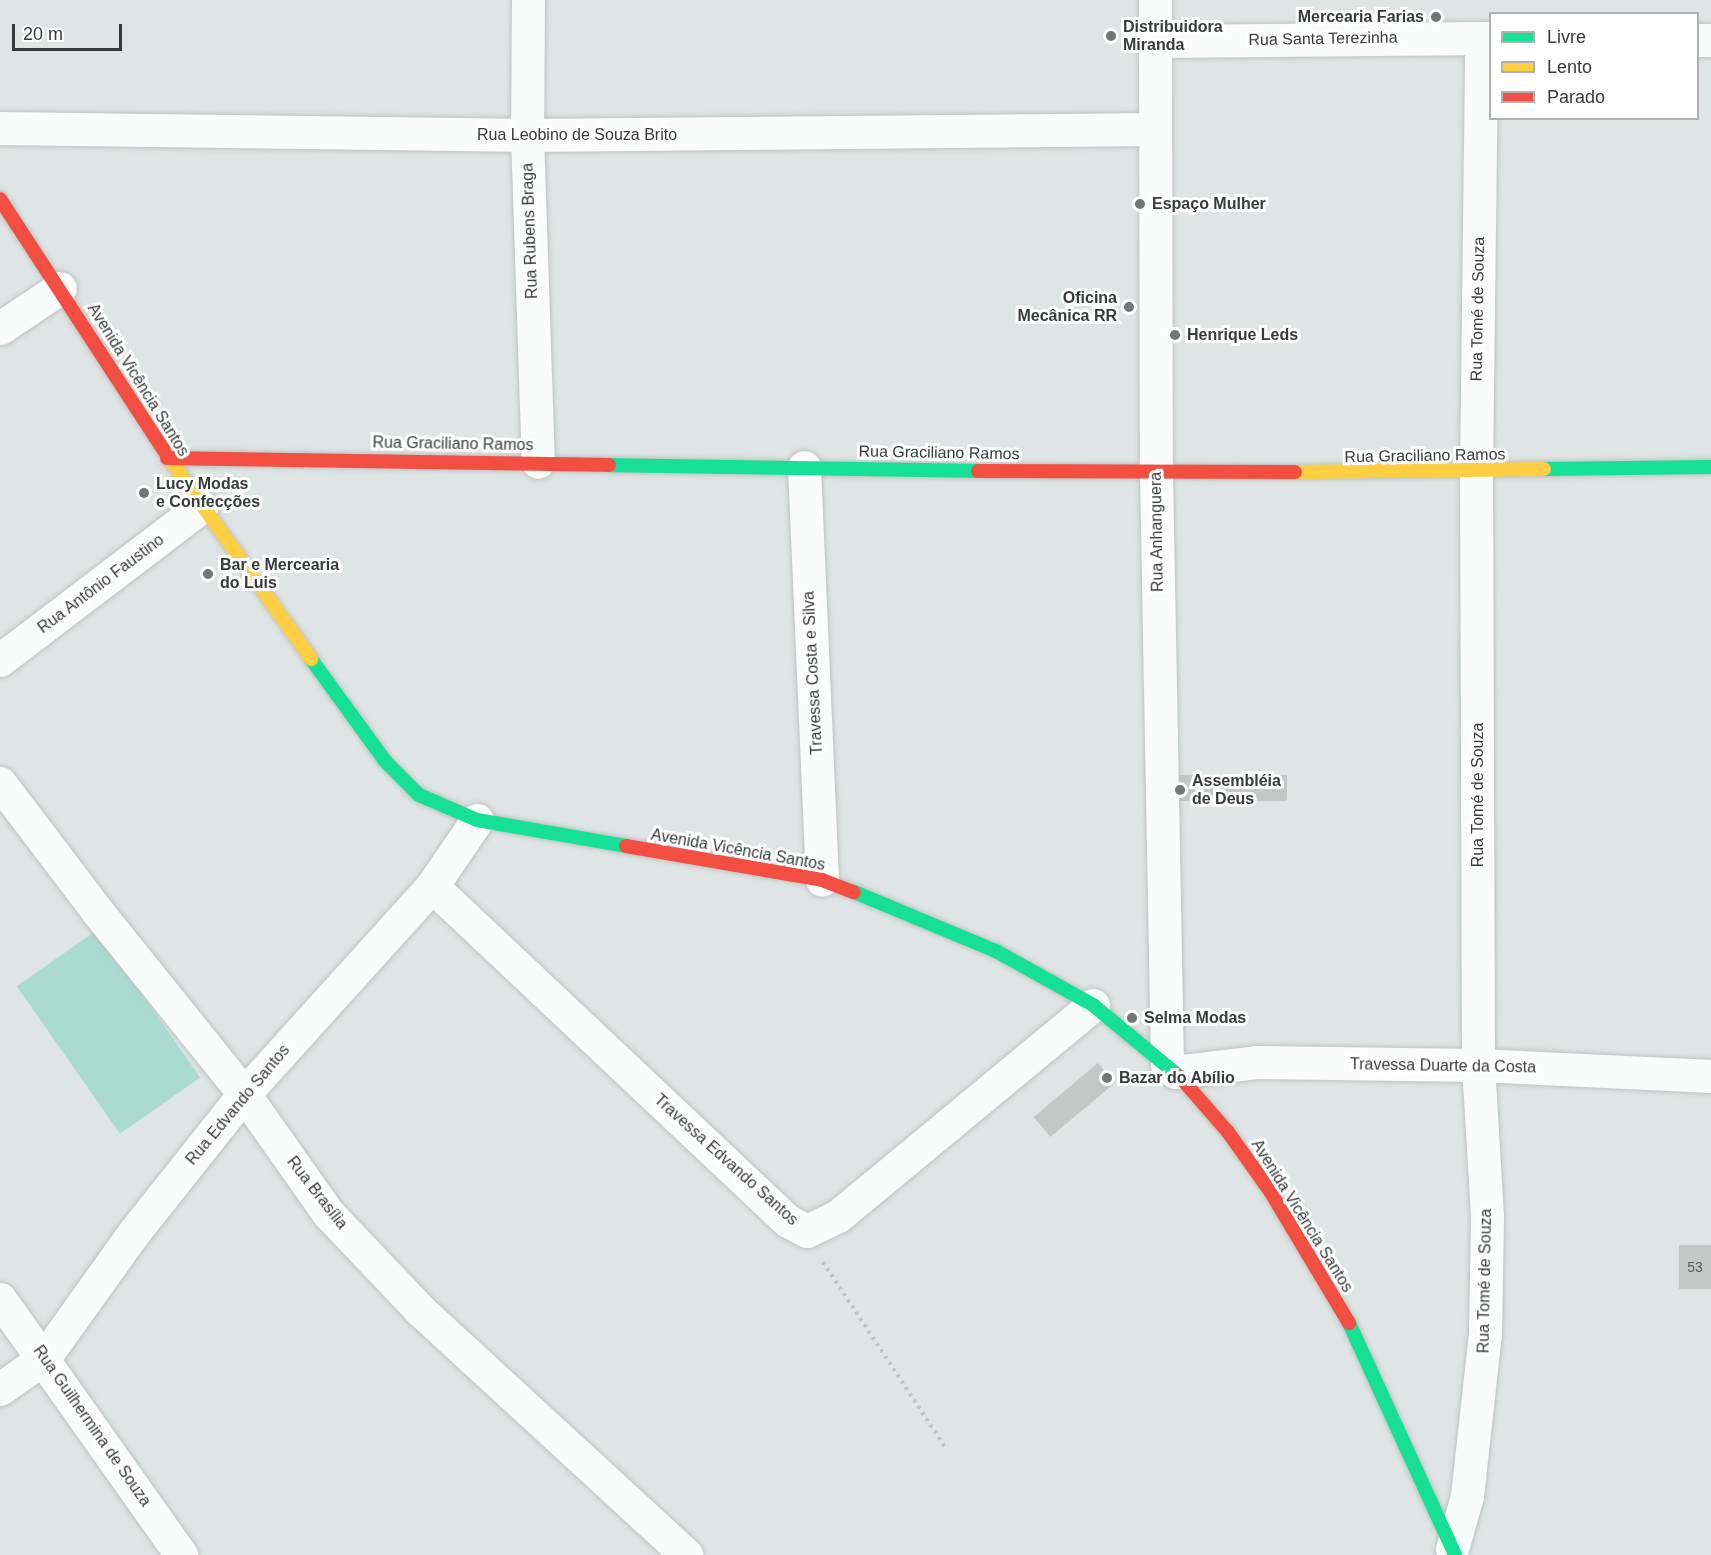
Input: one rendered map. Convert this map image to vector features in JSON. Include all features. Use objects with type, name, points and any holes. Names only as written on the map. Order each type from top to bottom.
[{"type":"street","name":"Rua Rubens Braga","points":[[528,0],[527,135],[538,462]]},
{"type":"street","name":"Rua Anhanguera","points":[[1155,0],[1156,474],[1171,1068]]},
{"type":"street","name":"Rua Santa Terezinha","points":[[1155,41],[1486,38]]},
{"type":"street","name":"Rua Tomé de Souza","points":[[1454,1552],[1467,1496],[1485,1334],[1487,1216],[1478,1065],[1476,472],[1486,38]]},
{"type":"street","name":"Rua Leobino de Souza Brito","points":[[0,128],[527,135],[1155,129]]},
{"type":"street","name":"Avenida Vicência Santos","points":[[0,199],[201,507],[392,769],[419,795],[477,820],[822,880],[996,951],[1093,1005],[1171,1068],[1228,1132],[1270,1191],[1348,1320],[1454,1552]]},
{"type":"street","points":[[0,328],[60,288]]},
{"type":"street","name":"Rua Graciliano Ramos","points":[[167,458],[538,462],[1156,474],[1476,472],[1711,467]]},
{"type":"street","name":"Travessa Costa e Silva","points":[[804,467],[822,880]]},
{"type":"street","name":"Rua Antônio Faustino","points":[[0,660],[201,507]]},
{"type":"street","name":"Rua Brasília","points":[[0,783],[97,911],[244,1094],[328,1213],[420,1310],[686,1555]]},
{"type":"street","name":"Rua Edvando Santos","points":[[0,1389],[44,1358],[135,1231],[244,1094],[432,886],[477,820]]},
{"type":"street","name":"Travessa Edvando Santos","points":[[432,886],[801,1229],[817,1229],[838,1216],[1093,1005]]},
{"type":"street","name":"Travessa Duarte da Costa","points":[[1171,1068],[1256,1062],[1478,1065],[1711,1076]]},
{"type":"street","name":"Rua Guilhermina de Souza","points":[[0,1299],[44,1358],[181,1555]]},
{"type":"path","points":[[801,1229],[947,1450]]},
{"type":"green space","points":[[97,930],[200,1077],[120,1134],[17,986]]},
{"type":"building","points":[[1177,775],[1287,775],[1287,801],[1177,801]]},
{"type":"building","points":[[1098,1063],[1115,1083],[1050,1137],[1034,1117]]},
{"type":"building","points":[[1679,1245],[1711,1245],[1711,1289],[1679,1289]]},
{"type":"traffic: fast","points":[[609,465],[978,471]]},
{"type":"traffic: fast","points":[[1544,469],[1711,467]]},
{"type":"traffic: fast","points":[[311,659],[385,761],[419,795],[477,820],[626,846]]},
{"type":"traffic: fast","points":[[854,892],[996,951],[1093,1005],[1180,1077]]},
{"type":"traffic: fast","points":[[1349,1323],[1455,1555]]},
{"type":"traffic: slow","points":[[164,451],[311,659]]},
{"type":"traffic: slow","points":[[1295,472],[1544,469]]},
{"type":"traffic: jam","points":[[0,199],[164,451]]},
{"type":"traffic: jam","points":[[167,458],[609,465]]},
{"type":"traffic: jam","points":[[978,471],[1295,472]]},
{"type":"traffic: jam","points":[[626,846],[822,880],[854,892]]},
{"type":"traffic: jam","points":[[1180,1077],[1228,1132],[1270,1191],[1349,1323]]},
{"type":"place","name":"Mercearia Farias","points":[[1436,17]]},
{"type":"place","name":"Distribuidora Miranda","points":[[1111,36]]},
{"type":"place","name":"Espaço Mulher","points":[[1140,204]]},
{"type":"place","name":"Oficina Mecânica RR","points":[[1129,307]]},
{"type":"place","name":"Henrique Leds","points":[[1175,335]]},
{"type":"place","name":"Lucy Modas e Confecções","points":[[144,493]]},
{"type":"place","name":"Bar e Mercearia do Luis","points":[[208,574]]},
{"type":"place","name":"Assembléia de Deus","points":[[1180,790]]},
{"type":"place","name":"Selma Modas","points":[[1132,1018]]},
{"type":"place","name":"Bazar do Abílio","points":[[1107,1078]]}]
